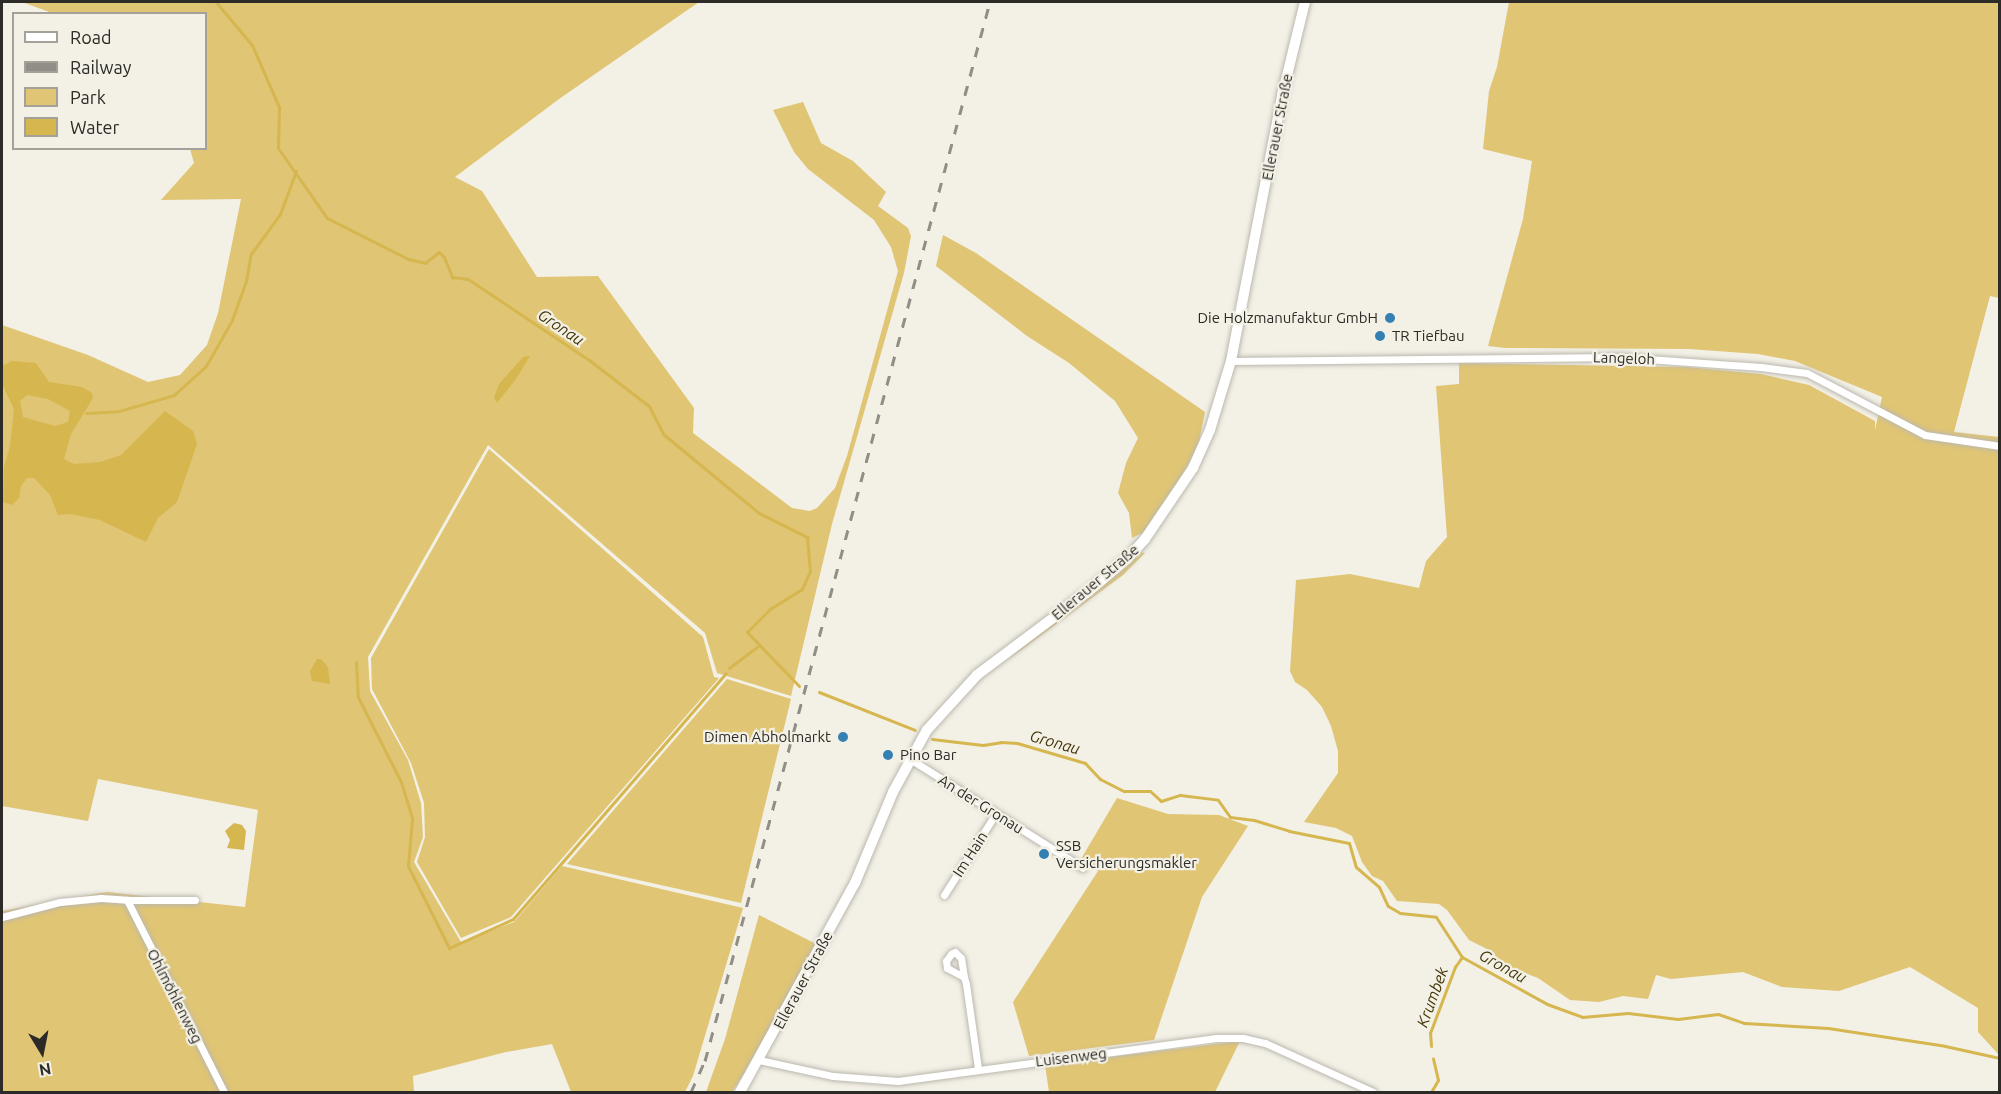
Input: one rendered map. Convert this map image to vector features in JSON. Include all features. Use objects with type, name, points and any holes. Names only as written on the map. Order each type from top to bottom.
[{"type":"main road","name":"Ellerauer Straße","points":[[740,1092],[855,883],[879,822],[910,759],[943,709],[977,675],[1089,591],[1145,539],[1193,468],[1210,430],[1231,361],[1283,92],[1305,2]]},
{"type":"street","name":"Langeloh","points":[[1231,361],[1620,357],[1761,367],[1807,373],[1925,435],[2000,446]]},
{"type":"street","name":"An der Gronau","points":[[910,759],[1083,868]]},
{"type":"street","name":"Im Hain","points":[[944,895],[996,813]]},
{"type":"street","points":[[2,917],[60,902],[101,898],[195,900]]},
{"type":"street","name":"Ohlmöhlenweg","points":[[127,900],[224,1092]]},
{"type":"street","points":[[964,977],[978,1068]]},
{"type":"street","name":"Luisenweg","points":[[759,1060],[791,1069],[870,1081],[929,1078],[978,1068],[1216,1038],[1244,1038],[1265,1043],[1373,1092]]},
{"type":"green space","points":[[22,2],[699,2],[559,99],[455,177],[482,191],[537,277],[598,276],[694,408],[693,433],[792,508],[810,511],[817,508],[835,488],[847,456],[898,271],[891,247],[874,220],[808,169],[794,152],[773,110],[803,102],[821,143],[853,161],[886,192],[878,206],[908,228],[911,236],[904,273],[832,524],[791,696],[717,673],[705,633],[488,445],[368,657],[370,691],[408,760],[421,803],[423,837],[414,862],[461,942],[514,922],[562,866],[743,908],[693,1076],[685,1092],[571,1092],[552,1044],[506,1052],[413,1076],[414,1092],[2,1092],[2,911],[107,892],[245,907],[258,810],[98,779],[88,821],[2,806],[2,325],[88,355],[148,382],[180,375],[207,345],[218,313],[241,199],[161,200],[194,163],[190,150],[207,150],[207,12],[49,12]]},
{"type":"green space","points":[[1509,2],[1999,2],[1999,298],[1990,296],[1954,432],[1999,437],[1999,1055],[1978,1032],[1978,1008],[1910,967],[1839,991],[1782,987],[1743,972],[1671,979],[1656,975],[1648,999],[1623,996],[1599,1002],[1570,1000],[1538,978],[1509,967],[1487,949],[1469,940],[1447,910],[1439,904],[1397,901],[1383,881],[1372,876],[1362,862],[1352,836],[1336,828],[1304,822],[1338,773],[1338,751],[1331,726],[1322,707],[1307,690],[1295,682],[1290,671],[1296,580],[1350,574],[1419,588],[1426,561],[1447,537],[1436,386],[1459,384],[1459,363],[1687,367],[1761,374],[1809,385],[1875,421],[1875,430],[1882,397],[1795,361],[1758,354],[1689,349],[1488,346],[1523,219],[1532,161],[1483,149],[1489,91],[1497,67]]},
{"type":"green space","points":[[943,235],[976,253],[1205,412],[1199,442],[1190,461],[1173,491],[1144,532],[1132,538],[1129,513],[1118,493],[1126,463],[1138,438],[1115,401],[1069,363],[1027,336],[936,266]]},
{"type":"green space","points":[[489,449],[703,637],[714,677],[719,678],[511,917],[461,938],[417,862],[425,837],[424,803],[411,763],[372,689],[371,658]]},
{"type":"green space","points":[[1139,552],[1145,553],[1123,575],[1006,661]]},
{"type":"green space","points":[[727,679],[791,699],[741,903],[567,864]]},
{"type":"green space","points":[[1117,798],[1168,814],[1219,815],[1248,826],[1202,897],[1154,1040],[1029,1056],[1013,1002],[1098,871],[1081,859]]},
{"type":"green space","points":[[759,915],[818,945],[758,1053],[732,1092],[706,1092],[725,1039]]},
{"type":"green space","points":[[1240,1041],[1215,1092],[1049,1092],[1045,1065]]},
{"type":"water","points":[[530,356],[497,403],[494,398],[499,384],[523,357]]},
{"type":"water","points":[[12,361],[36,363],[49,382],[82,387],[92,393],[93,398],[71,434],[64,459],[74,464],[100,462],[121,455],[165,411],[193,431],[197,444],[177,502],[158,518],[146,542],[100,520],[70,514],[58,515],[50,495],[34,478],[27,478],[21,486],[19,498],[12,505],[3,502],[4,467],[10,446],[14,409],[2,384],[2,366]],"holes":[[[27,395],[48,399],[70,411],[68,422],[55,426],[23,417],[20,401]]]},
{"type":"water","points":[[317,659],[321,659],[328,667],[330,684],[312,681],[310,671]]},
{"type":"water","points":[[234,823],[242,825],[246,831],[244,850],[227,848],[230,840],[225,831]]},
{"type":"waterway","name":"Gronau","points":[[216,2],[252,45],[279,107],[278,148],[327,218],[408,259],[425,263],[439,252],[444,257],[452,277],[468,279],[589,360],[649,406],[663,434],[759,513],[807,537],[810,571],[802,589],[771,608],[747,632],[799,686]]},
{"type":"waterway","points":[[86,413],[119,411],[174,395],[206,366],[232,320],[246,281],[251,254],[280,214],[296,171]]},
{"type":"waterway","points":[[729,668],[758,646]]},
{"type":"waterway","points":[[356,662],[358,697],[401,782],[412,819],[408,866],[449,948],[513,919],[726,673]]},
{"type":"waterway","name":"Gronau","points":[[819,692],[915,730]]},
{"type":"waterway","name":"Gronau","points":[[932,739],[983,745],[1001,742],[1017,743],[1085,763],[1100,779],[1124,791],[1150,791],[1161,801],[1180,795],[1218,800],[1230,817],[1254,820],[1289,831],[1349,843],[1356,867],[1379,887],[1388,906],[1400,913],[1436,917],[1462,957],[1547,1004],[1582,1017],[1628,1013],[1678,1019],[1718,1014],[1744,1023],[1828,1028],[1945,1046],[2000,1058]]},
{"type":"waterway","name":"Krumbek","points":[[1431,1046],[1430,1033],[1455,967],[1462,957]]},
{"type":"waterway","name":"Krumbek","points":[[1431,1092],[1438,1080],[1433,1059]]},
{"type":"railway","points":[[691,1092],[705,1061],[990,2]]},
{"type":"place","name":"Die Holzmanufaktur GmbH","points":[[1390,318]]},
{"type":"place","name":"TR Tiefbau","points":[[1380,336]]},
{"type":"place","name":"Dimen Abholmarkt","points":[[843,737]]},
{"type":"place","name":"Pino Bar","points":[[888,755]]},
{"type":"place","name":"SSB Versicherungsmakler","points":[[1044,854]]}]
